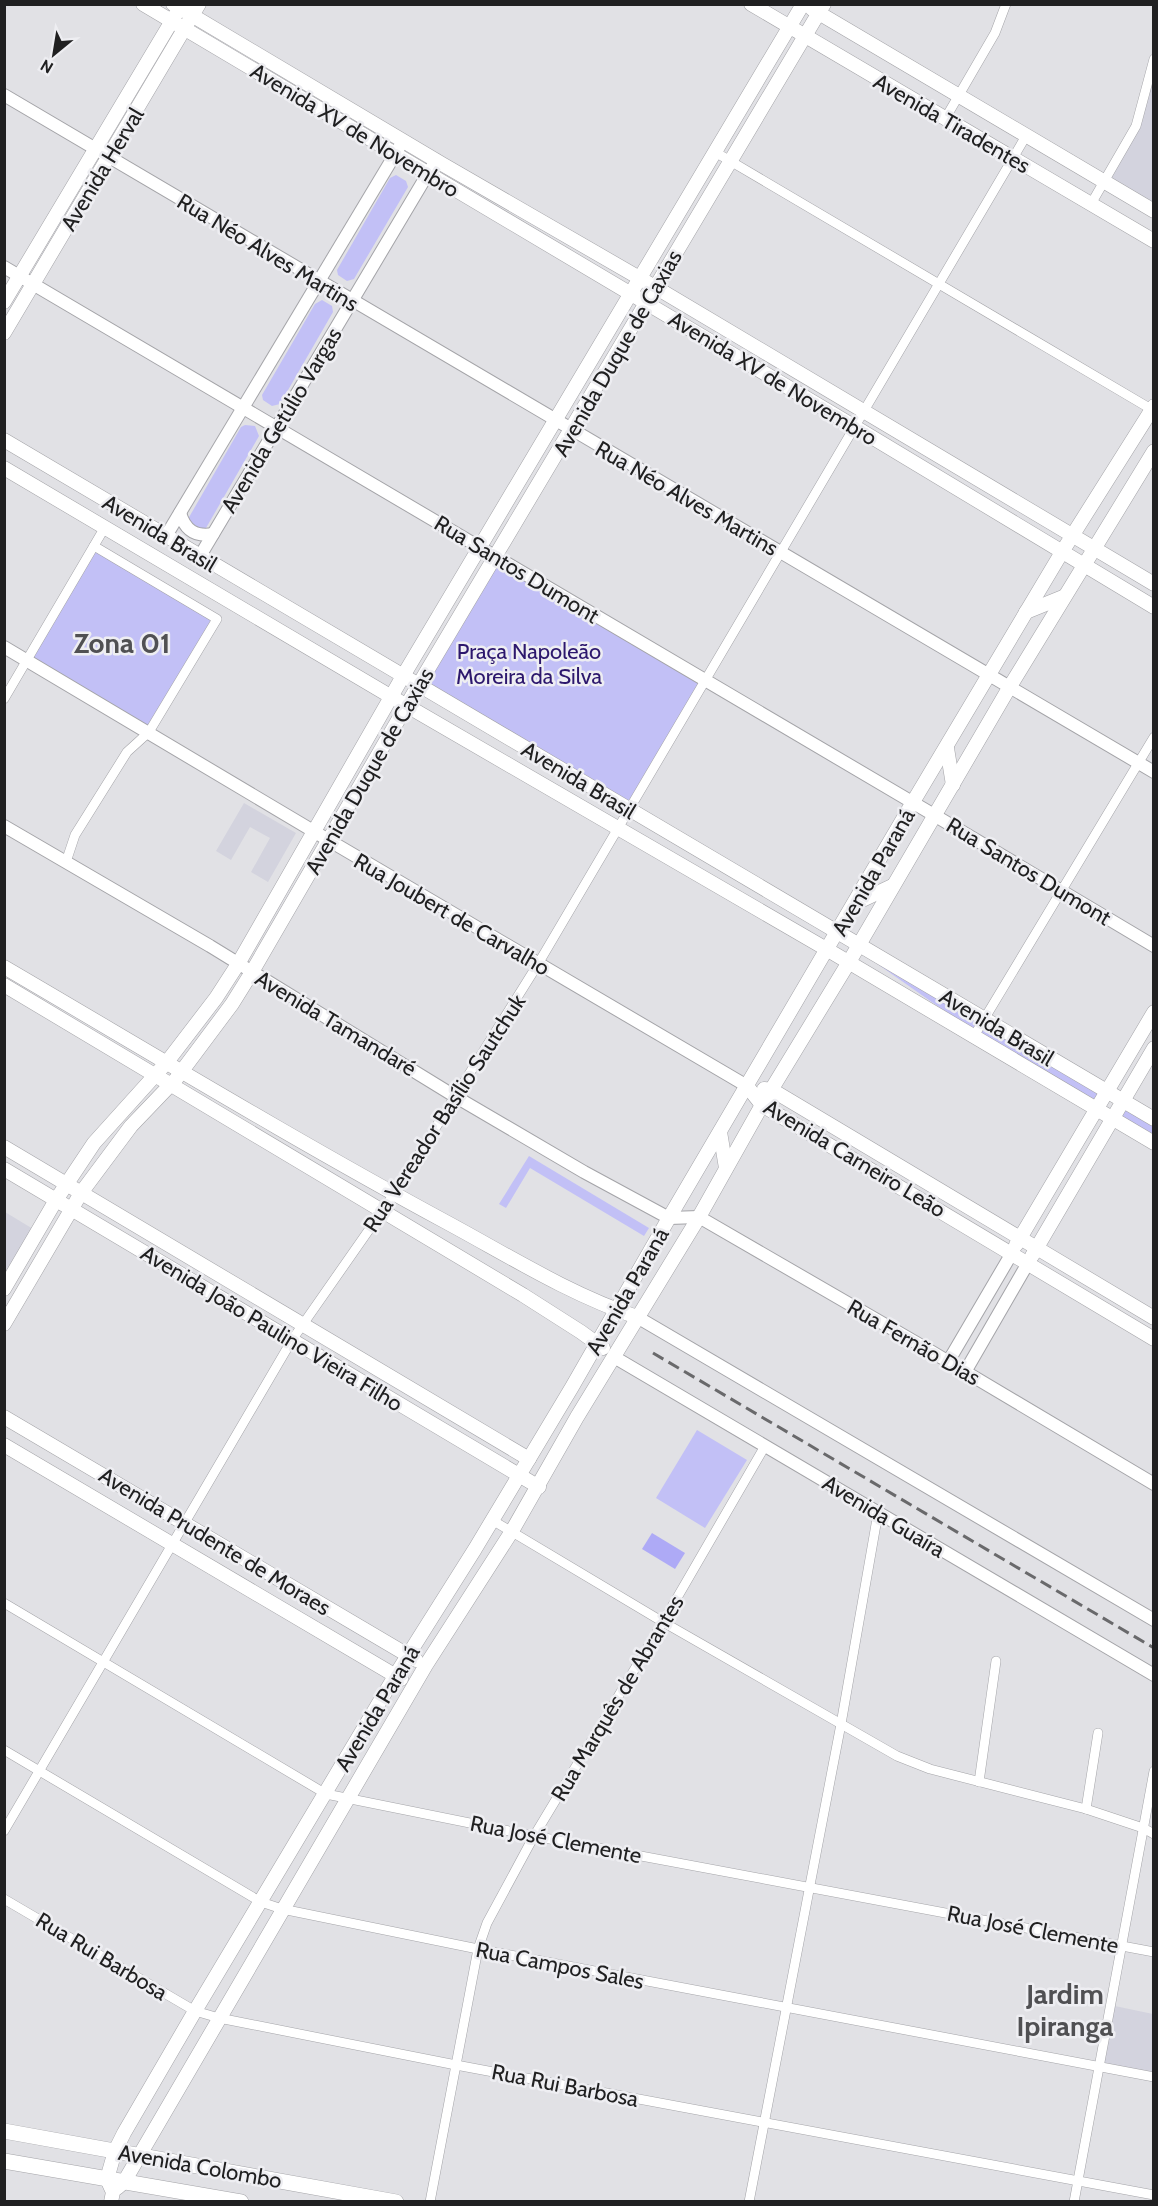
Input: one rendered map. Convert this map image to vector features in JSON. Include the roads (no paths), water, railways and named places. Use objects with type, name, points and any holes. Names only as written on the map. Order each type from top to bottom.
[{"type":"main road","name":"Avenida XV de Novembro","points":[[143,4],[1154,607]]},
{"type":"main road","name":"Avenida Tiradentes","points":[[751,4],[1154,241]]},
{"type":"main road","name":"Avenida Tiradentes","points":[[803,4],[821,9],[959,96],[1154,211]]},
{"type":"main road","name":"Avenida Duque de Caxias","points":[[4,1289],[56,1200],[94,1143],[167,1062],[204,1014],[238,964],[268,915],[390,696],[803,4]]},
{"type":"main road","name":"Avenida XV de Novembro","points":[[178,6],[196,10],[403,141],[655,287],[1154,584]]},
{"type":"main road","name":"Avenida Herval","points":[[4,302],[171,22],[178,6]]},
{"type":"main road","name":"Avenida Duque de Caxias","points":[[4,1324],[81,1192],[131,1126],[182,1071],[232,1004],[252,972],[419,685],[821,9]]},
{"type":"main road","name":"Avenida Herval","points":[[4,333],[196,10]]},
{"type":"main road","points":[[126,98],[148,90]]},
{"type":"main road","points":[[743,106],[772,90]]},
{"type":"main road","points":[[67,198],[68,227]]},
{"type":"main road","points":[[676,253],[677,216]]},
{"type":"main road","points":[[584,371],[615,357]]},
{"type":"main road","name":"Avenida Paraná","points":[[114,2189],[115,2151],[130,2122],[395,1676],[475,1549],[572,1387],[913,802],[1062,552],[1152,407]]},
{"type":"main road","name":"Avenida Brasil","points":[[4,440],[1154,1119]]},
{"type":"main road","name":"Avenida Paraná","points":[[114,2189],[152,2133],[426,1665],[512,1531],[577,1417],[699,1217],[762,1104],[849,962],[1063,597],[1154,452]]},
{"type":"main road","name":"Avenida Brasil","points":[[4,468],[1154,1143]]},
{"type":"main road","points":[[527,468],[529,501]]},
{"type":"main road","points":[[1026,612],[1063,597]]},
{"type":"main road","points":[[432,627],[464,610]]},
{"type":"main road","points":[[947,748],[953,784]]},
{"type":"main road","points":[[352,803],[354,763]]},
{"type":"main road","points":[[854,904],[892,886]]},
{"type":"main road","points":[[268,915],[298,893]]},
{"type":"main road","points":[[4,967],[394,1194],[535,1273],[584,1298],[637,1317]]},
{"type":"main road","points":[[4,985],[523,1294],[582,1332],[614,1357]]},
{"type":"main road","points":[[1012,1254],[1154,1012]]},
{"type":"main road","points":[[203,1042],[204,1014]]},
{"type":"main road","points":[[774,1041],[806,1033]]},
{"type":"main road","points":[[1028,1263],[1154,1048]]},
{"type":"main road","name":"Avenida Carneiro Leão","points":[[747,1086],[771,1090],[1154,1318]]},
{"type":"main road","name":"Avenida Carneiro Leão","points":[[747,1086],[762,1104],[1154,1339]]},
{"type":"main road","points":[[94,1143],[131,1126]]},
{"type":"main road","points":[[720,1132],[726,1168]]},
{"type":"main road","name":"Avenida João Paulino Vieira Filho","points":[[4,1147],[529,1459]]},
{"type":"main road","name":"Avenida João Paulino Vieira Filho","points":[[4,1169],[539,1486]]},
{"type":"main road","points":[[638,1272],[669,1265]]},
{"type":"main road","points":[[1114,1315],[1124,1301]]},
{"type":"main road","points":[[572,1387],[577,1417]]},
{"type":"main road","name":"Avenida Prudente de Moraes","points":[[4,1417],[426,1665]]},
{"type":"main road","name":"Avenida Prudente de Moraes","points":[[4,1444],[413,1687]]},
{"type":"main road","points":[[475,1549],[477,1587]]},
{"type":"main road","points":[[377,1708],[381,1742]]},
{"type":"main road","points":[[282,1866],[315,1853]]},
{"type":"main road","points":[[247,1925],[252,1961]]},
{"type":"main road","points":[[130,2122],[152,2133]]},
{"type":"main road","name":"Avenida Colombo","points":[[4,2131],[396,2202]]},
{"type":"main road","name":"Avenida Colombo","points":[[4,2161],[114,2189],[241,2202]]},
{"type":"main road","points":[[331,2202],[372,2197]]},
{"type":"street","points":[[945,119],[995,33],[1006,4]]},
{"type":"street","points":[[1091,204],[1136,126],[1154,59]]},
{"type":"street","name":"Rua Néo Alves Martins","points":[[4,95],[1154,772]]},
{"type":"street","name":"Rua Vereador Basílio Sautchuk","points":[[4,1831],[292,1340],[384,1210],[538,964],[1026,136]]},
{"type":"street","name":"Avenida Getúlio Vargas","points":[[166,536],[403,141]]},
{"type":"street","points":[[715,152],[1152,407]]},
{"type":"street","name":"Avenida Getúlio Vargas","points":[[200,556],[436,160]]},
{"type":"street","name":"Rua Santos Dumont","points":[[4,267],[1154,946]]},
{"type":"street","points":[[180,513],[183,524],[193,532],[204,536],[213,534]]},
{"type":"street","points":[[4,699],[105,527]]},
{"type":"street","points":[[66,862],[75,835],[127,752],[149,732],[217,619],[94,546]]},
{"type":"street","name":"Rua Joubert de Carvalho","points":[[4,646],[747,1086]]},
{"type":"street","points":[[974,1036],[1154,737]]},
{"type":"street","name":"Avenida Tamandaré","points":[[4,826],[252,972],[456,1097],[584,1172],[669,1218]]},
{"type":"street","points":[[669,1218],[699,1217]]},
{"type":"street","name":"Rua Fernão Dias","points":[[699,1217],[1154,1484]]},
{"type":"street","points":[[948,1362],[1012,1254]]},
{"type":"street","points":[[964,1372],[1028,1263]]},
{"type":"street","points":[[637,1317],[1154,1620]]},
{"type":"street","name":"Avenida Guaíra","points":[[614,1357],[1154,1675]]},
{"type":"street","name":"Rua Marquês de Abrantes","points":[[430,2202],[478,1949],[487,1923],[534,1836],[663,1622],[765,1446]]},
{"type":"street","points":[[749,2202],[841,1724],[878,1513]]},
{"type":"street","points":[[492,1520],[663,1622],[913,1764],[1086,1809],[1143,1828],[1154,1834]]},
{"type":"street","name":"Rua José Clemente","points":[[4,1603],[326,1794],[534,1836],[1154,1952]]},
{"type":"street","points":[[979,1782],[996,1660]]},
{"type":"street","points":[[1086,1809],[1098,1733]]},
{"type":"street","name":"Rua Campos Sales","points":[[4,1750],[261,1902],[282,1909],[478,1949],[1154,2077]]},
{"type":"street","points":[[1074,2202],[1154,1771]]},
{"type":"street","name":"Rua Rui Barbosa","points":[[4,1899],[195,2011],[219,2018],[456,2065],[1154,2195]]},
{"type":"railway","points":[[653,1353],[1154,1648]]},
{"type":"district","name":"Zona 01","points":[[122,643]]},
{"type":"district","name":"Jardim Ipiranga","points":[[1065,2010]]},
{"type":"park label","name":"Praça Napoleão Moreira da Silva","points":[[529,664]]}]
